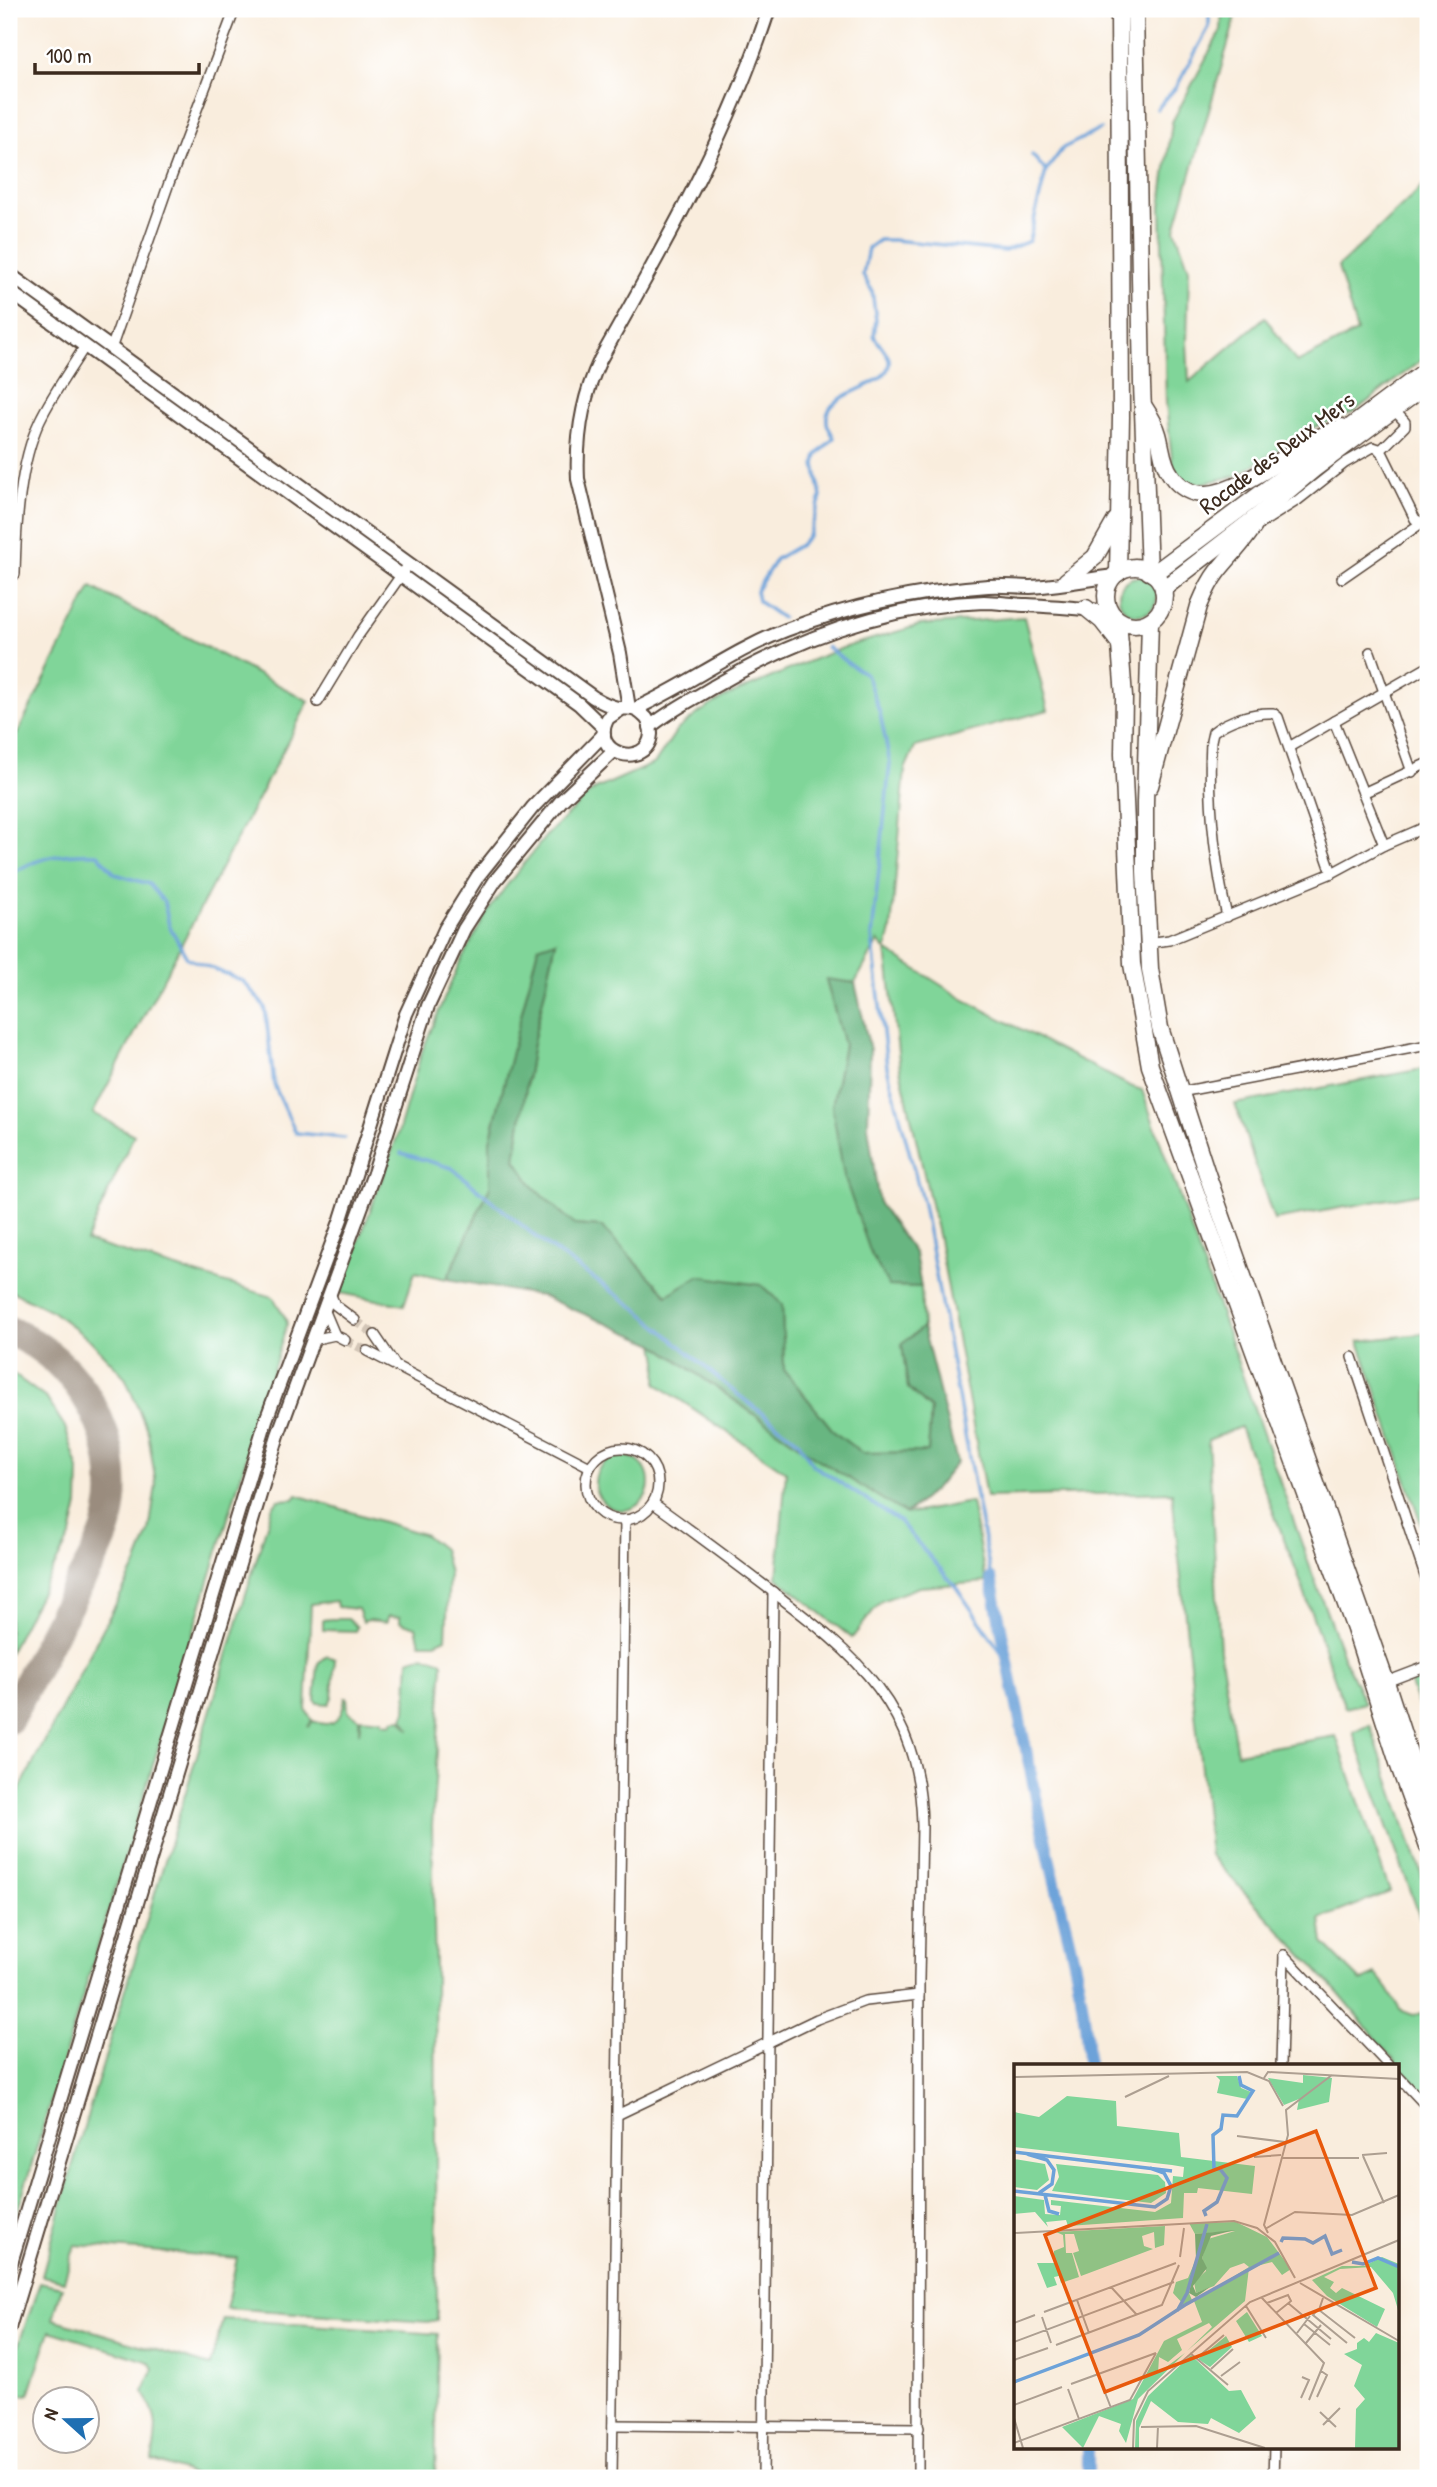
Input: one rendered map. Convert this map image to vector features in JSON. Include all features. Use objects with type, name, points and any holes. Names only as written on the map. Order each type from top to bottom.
[{"type":"highway","points":[[1119,9],[1121,418],[1116,574],[1108,585],[1106,597],[1115,617],[1121,645],[1132,964],[1150,1066],[1355,1629],[1428,1847]]},
{"type":"highway","points":[[1115,617],[1134,625],[1150,621],[1160,610],[1163,600],[1163,589],[1151,573],[1142,403],[1135,9]]},
{"type":"highway","name":"Rocade des Deux Mers","points":[[1151,573],[1428,369]]},
{"type":"highway","name":"Rocade des Deux Mers","points":[[1163,589],[1314,469],[1428,384]]},
{"type":"highway","points":[[1142,403],[1155,426],[1163,459],[1171,476],[1186,490],[1206,495],[1229,489],[1319,435],[1357,421]]},
{"type":"highway","points":[[1066,581],[1095,557],[1108,538],[1118,514]]},
{"type":"highway","points":[[1145,803],[1164,742],[1199,606],[1216,572],[1252,529],[1260,514]]},
{"type":"highway","points":[[1116,574],[1134,568],[1151,573]]},
{"type":"highway","points":[[1086,608],[1102,621],[1121,645]]},
{"type":"highway","points":[[1150,621],[1145,803],[1148,943],[1160,1028],[1428,1803]]},
{"type":"street","points":[[111,349],[169,183],[235,9]]},
{"type":"street","points":[[629,709],[620,653],[578,480],[577,456],[582,408],[588,385],[600,360],[709,161],[736,101],[769,9]]},
{"type":"street","points":[[9,274],[405,570],[579,704],[604,731],[607,744],[614,751],[626,755],[638,753],[647,745],[650,727],[645,716],[593,697],[405,570],[9,291]]},
{"type":"street","points":[[15,575],[19,510],[33,438],[47,407],[85,346]]},
{"type":"street","points":[[1380,451],[1405,426],[1405,422],[1395,411]]},
{"type":"street","points":[[1252,529],[1373,447],[1380,451],[1411,512],[1425,527],[1342,578]]},
{"type":"street","points":[[318,702],[358,636],[405,570]]},
{"type":"street","points":[[9,2269],[273,1399],[358,1168],[391,1059],[431,957],[461,902],[496,851],[604,731],[612,713],[629,709],[783,631],[900,595],[991,586],[1032,587],[1116,574]]},
{"type":"street","points":[[650,727],[760,661],[806,640],[876,619],[916,610],[985,602],[1086,608],[1115,617]]},
{"type":"street","points":[[1370,652],[1412,772]]},
{"type":"street","points":[[1289,747],[1427,670]]},
{"type":"street","points":[[1227,917],[1212,842],[1209,797],[1213,732],[1221,726],[1255,714],[1273,713],[1278,717],[1332,873]]},
{"type":"street","points":[[1334,722],[1384,845]]},
{"type":"street","points":[[9,2328],[263,1485],[312,1340],[374,1173],[418,1032],[451,954],[479,905],[511,858],[561,801],[614,751]]},
{"type":"street","points":[[1363,793],[1428,763]]},
{"type":"street","points":[[1148,943],[1169,940],[1227,917],[1332,873],[1384,845],[1428,826]]},
{"type":"street","points":[[1180,1092],[1428,1045]]},
{"type":"street","points":[[330,1293],[335,1305],[355,1320]]},
{"type":"street","points":[[324,1309],[335,1335]]},
{"type":"street","points":[[312,1340],[335,1335],[345,1340]]},
{"type":"street","points":[[374,1335],[394,1365]]},
{"type":"street","points":[[367,1351],[590,1467]]},
{"type":"street","points":[[1352,1357],[1428,1585]]},
{"type":"street","points":[[629,1448],[640,1452],[656,1469],[658,1492],[653,1503],[641,1515],[625,1520],[604,1515],[589,1499],[586,1488],[590,1467],[606,1451],[629,1448]]},
{"type":"street","points":[[253,1462],[269,1467]]},
{"type":"street","points":[[247,1481],[263,1485]]},
{"type":"street","points":[[653,1503],[811,1621],[867,1672],[900,1725],[915,1761],[922,1801],[918,2478]]},
{"type":"street","points":[[612,2478],[625,1520]]},
{"type":"street","points":[[763,2478],[773,1592]]},
{"type":"street","points":[[1386,1682],[1428,1666]]},
{"type":"street","points":[[1281,2064],[1284,1955],[1387,2064]]},
{"type":"street","points":[[617,2115],[817,2019],[865,2001],[919,1995]]},
{"type":"street","points":[[1398,2075],[1428,2108]]},
{"type":"street","points":[[613,2425],[919,2428]]},
{"type":"street","points":[[1273,2478],[1274,2448]]},
{"type":"green space","points":[[1222,9],[1238,9],[1175,229],[1189,269],[1189,382],[1265,317],[1297,363],[1357,332],[1338,267],[1428,181],[1428,355],[1354,412],[1315,427],[1236,476],[1203,483],[1178,484],[1172,460],[1166,403],[1161,206],[1172,122],[1221,30]]},
{"type":"green space","points":[[1138,577],[1152,582],[1157,596],[1152,610],[1138,615],[1124,610],[1119,596],[1124,582]]},
{"type":"green space","points":[[91,587],[309,701],[93,1113],[134,1135],[86,1241],[273,1297],[287,1324],[9,2239],[9,1810],[136,1565],[149,1532],[156,1485],[148,1432],[125,1377],[91,1341],[52,1311],[9,1290],[9,750]]},
{"type":"green space","points":[[1024,617],[1048,710],[915,747],[905,769],[891,930],[886,950],[878,941],[855,983],[826,980],[844,1045],[832,1107],[889,1286],[921,1287],[923,1327],[902,1344],[908,1388],[931,1409],[928,1452],[862,1453],[835,1433],[784,1370],[782,1304],[699,1276],[667,1295],[602,1227],[575,1225],[535,1189],[515,1159],[533,1043],[556,942],[538,947],[490,1141],[490,1187],[447,1279],[415,1272],[404,1305],[340,1293],[397,1137],[422,1051],[458,966],[486,914],[504,889],[545,837],[586,796],[655,763],[677,730],[700,712],[725,697],[812,660],[845,647],[920,625]]},
{"type":"green space","points":[[556,941],[533,1043],[515,1159],[535,1189],[575,1225],[602,1227],[667,1295],[699,1276],[761,1285],[782,1304],[784,1370],[835,1433],[862,1453],[928,1452],[931,1409],[908,1388],[902,1344],[923,1327],[957,1462],[935,1489],[906,1514],[813,1456],[655,1344],[542,1296],[447,1279],[490,1187],[490,1141],[538,947]]},
{"type":"green space","points":[[886,950],[963,999],[1142,1090],[1311,1570],[1345,1661],[1365,1703],[1345,1708],[1297,1572],[1240,1427],[1208,1440],[1220,1651],[1237,1753],[1336,1736],[1390,1892],[1320,1919],[1323,1943],[1361,1981],[1376,1974],[1400,2010],[1413,2015],[1428,2012],[1428,2100],[1338,1993],[1210,1855],[1172,1492],[986,1497],[939,1239],[900,1069]]},
{"type":"green space","points":[[826,979],[855,983],[870,1050],[868,1126],[879,1204],[915,1254],[921,1287],[889,1286],[871,1254],[844,1176],[832,1107],[844,1045]]},
{"type":"green space","points":[[1428,1068],[1428,1192],[1274,1220],[1235,1104]]},
{"type":"green space","points":[[1428,1333],[1428,1544],[1359,1341]]},
{"type":"green space","points":[[655,1344],[813,1456],[906,1514],[971,1502],[986,1582],[919,1587],[881,1601],[852,1638],[777,1578],[786,1472],[657,1384],[658,1360]]},
{"type":"green space","points":[[9,1371],[47,1399],[65,1427],[79,1470],[78,1505],[71,1535],[9,1653]]},
{"type":"green space","points":[[622,1456],[641,1464],[649,1483],[641,1502],[622,1510],[603,1502],[595,1483],[603,1464]]},
{"type":"green space","points":[[297,1495],[425,1535],[443,1549],[449,1573],[446,1638],[435,1643],[420,1643],[416,1627],[400,1622],[400,1617],[388,1616],[387,1622],[363,1622],[358,1609],[337,1607],[336,1601],[311,1604],[306,1710],[312,1720],[308,1727],[313,1721],[332,1723],[340,1716],[347,1697],[348,1712],[359,1718],[359,1733],[361,1718],[383,1720],[383,1723],[392,1724],[393,1720],[401,1719],[410,1730],[403,1718],[406,1711],[409,1660],[427,1657],[436,1658],[443,1663],[432,1826],[437,2320],[427,2322],[226,2308],[237,2258],[75,2245],[64,2281],[42,2276],[76,2153],[272,1508],[278,1500],[294,1499]]},
{"type":"green space","points":[[348,1619],[357,1627],[355,1631],[323,1630],[323,1620]]},
{"type":"green space","points":[[327,1656],[335,1659],[332,1697],[329,1704],[317,1703],[318,1663]]},
{"type":"green space","points":[[1428,1673],[1428,1729],[1410,1684]]},
{"type":"green space","points":[[1370,1725],[1428,1893],[1428,1939],[1353,1733]]},
{"type":"green space","points":[[40,2282],[62,2287],[53,2319],[210,2366],[223,2319],[438,2334],[435,2478],[203,2478],[152,2460],[156,2424],[143,2392],[154,2369],[150,2362],[50,2331],[29,2394],[17,2396],[9,2393],[9,2373]]},
{"type":"waterway","points":[[1157,109],[1177,86],[1209,27],[1209,9]]},
{"type":"waterway","points":[[1046,171],[1063,148],[1101,129]]},
{"type":"waterway","points":[[782,618],[758,601],[756,591],[776,559],[800,545],[809,535],[821,497],[815,464],[817,455],[834,438],[827,424],[828,411],[835,403],[881,377],[888,369],[888,356],[874,336],[876,320],[872,291],[863,275],[868,248],[879,240],[893,240],[1005,251],[1029,241],[1046,171],[1032,155]]},
{"type":"waterway","points":[[827,647],[866,674],[880,713],[890,763],[872,936],[887,1067],[923,1204],[991,1578]]},
{"type":"waterway","points":[[9,875],[52,857],[98,854],[115,874],[149,884],[164,902],[169,925],[187,958],[243,981],[265,1007],[274,1085],[296,1133],[344,1138]]},
{"type":"waterway","points":[[401,1153],[452,1168],[546,1245],[640,1311],[732,1390],[798,1441],[813,1465],[899,1521],[956,1587],[1008,1662]]},
{"type":"waterway","points":[[991,1578],[1079,1988],[1088,2064]]},
{"type":"waterway","points":[[1088,2448],[1088,2478]]},
{"type":"taxiway","points":[[9,1331],[34,1344],[57,1361],[76,1382],[92,1406],[104,1433],[111,1461],[112,1489],[107,1527],[99,1546],[9,1719]]},
{"type":"tunnel","points":[[355,1320],[375,1335]]},
{"type":"tunnel","points":[[345,1340],[367,1351]]}]
